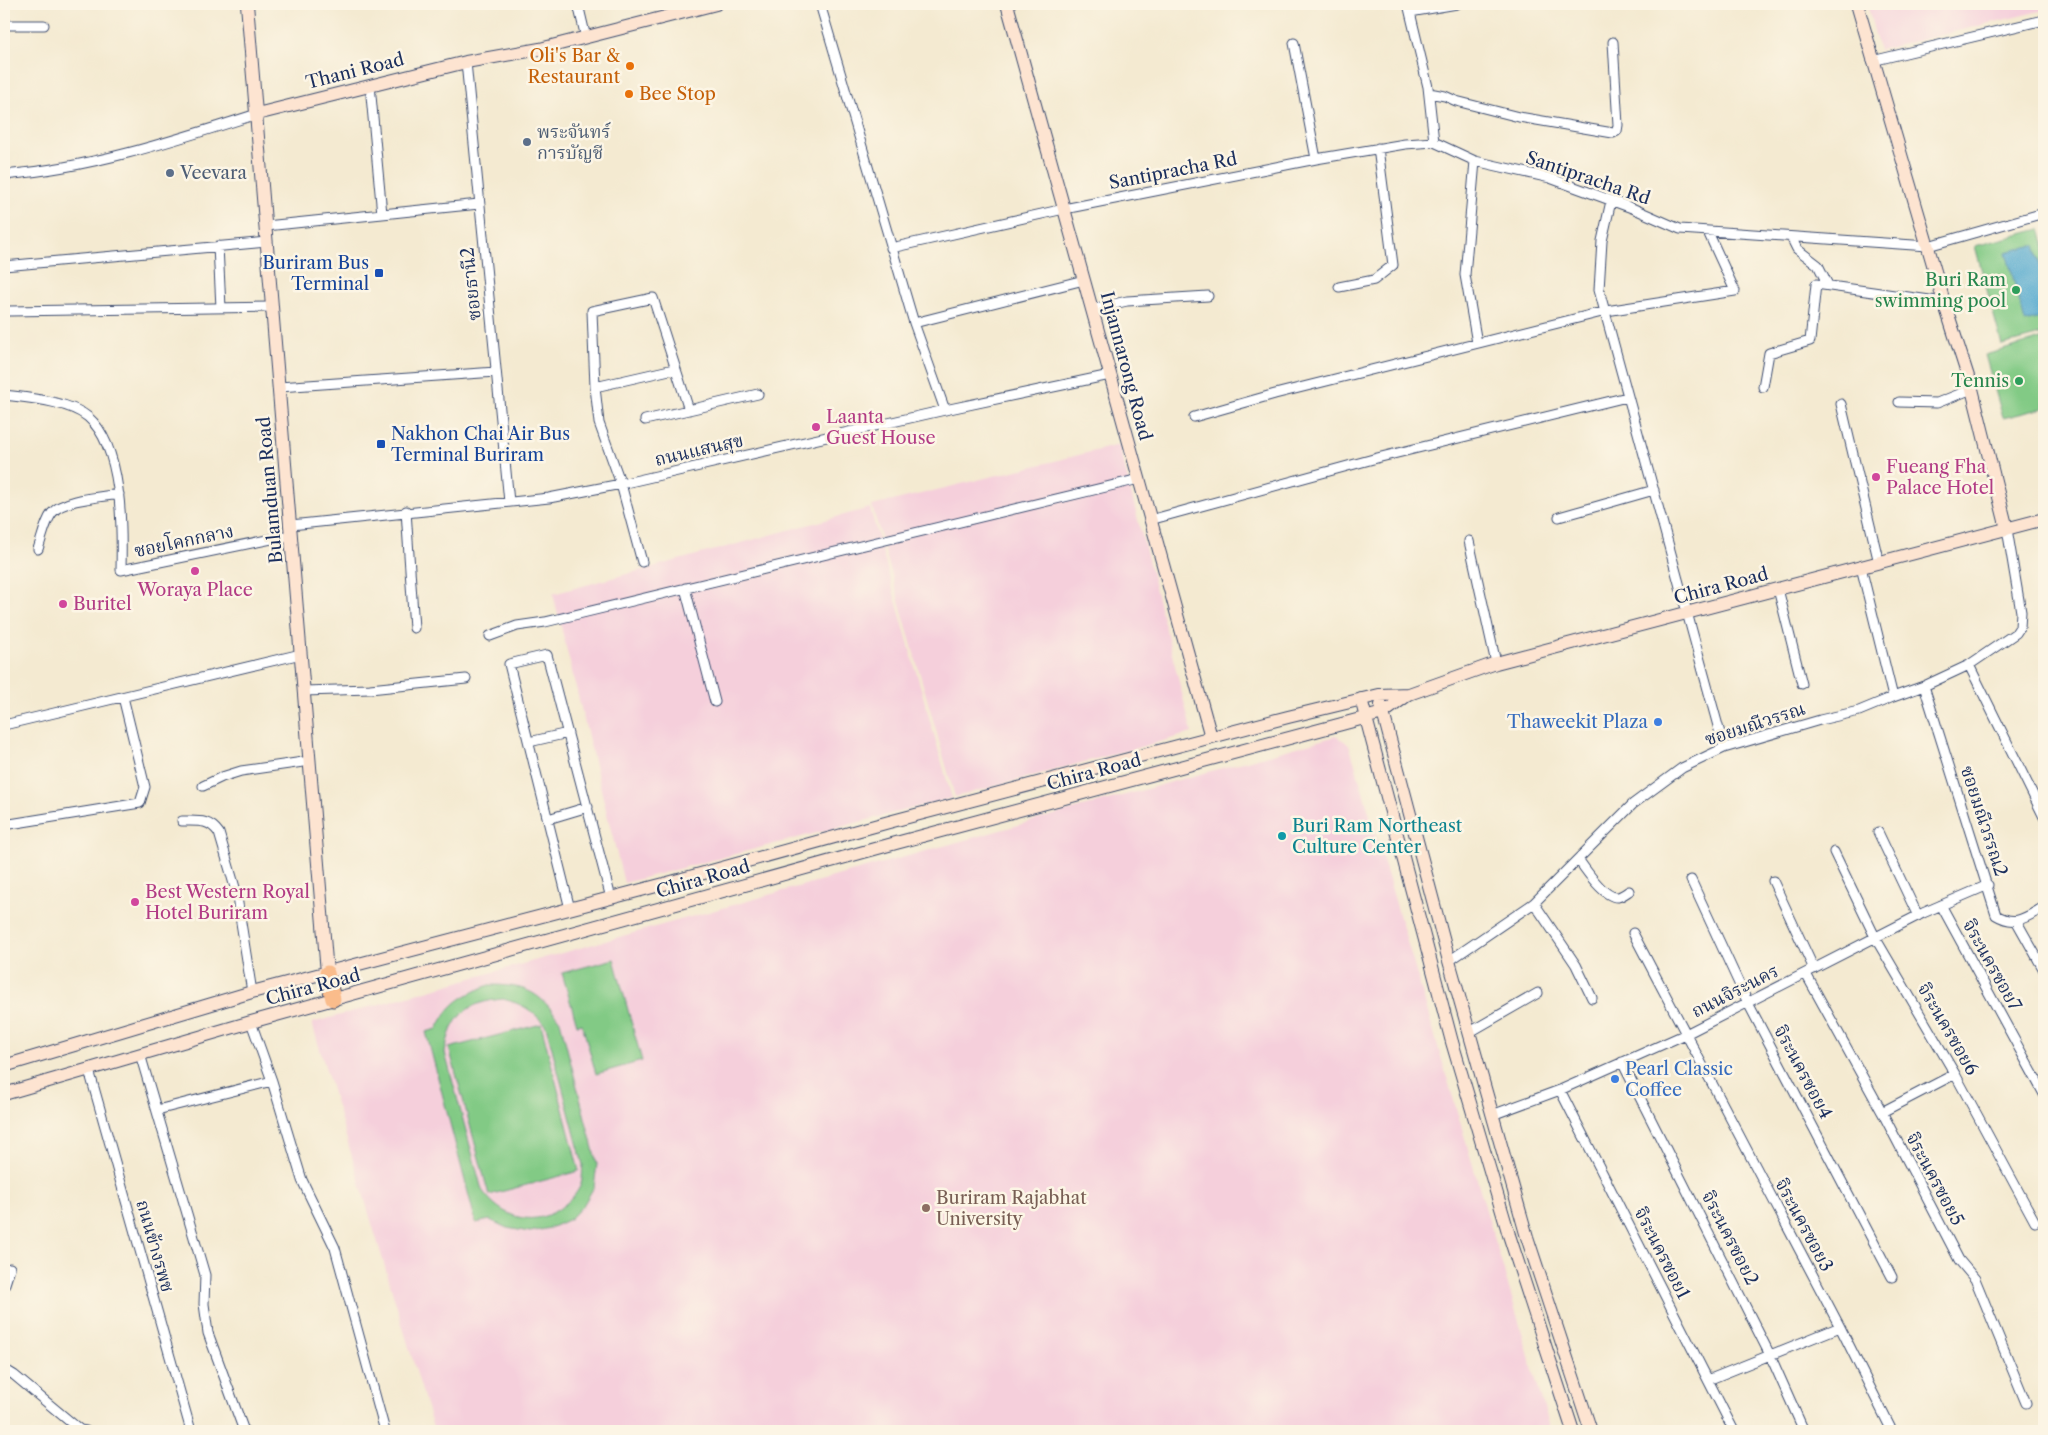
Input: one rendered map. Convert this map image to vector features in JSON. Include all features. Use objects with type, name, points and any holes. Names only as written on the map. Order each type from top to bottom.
[{"type":"main road","name":"Bulamduan Road","points":[[248,4],[328,973]]},
{"type":"main road","name":"Thani Road","points":[[256,114],[466,62],[540,49],[716,4]]},
{"type":"main road","name":"Injannarong Road","points":[[1007,4],[1211,738]]},
{"type":"main road","points":[[1857,4],[1872,61],[1972,389],[2007,529]]},
{"type":"main road","name":"Chira Road","points":[[4,1066],[252,992],[612,898],[889,822],[1361,699],[1379,695],[1409,694],[1496,664],[2044,519]]},
{"type":"main road","name":"Chira Road","points":[[4,1094],[333,999],[874,849],[1366,718],[1383,713],[1409,694]]},
{"type":"main road","points":[[1379,695],[1449,960],[1527,1237],[1591,1431]]},
{"type":"main road","points":[[1361,699],[1452,1042],[1509,1235],[1573,1431]]},
{"type":"main road","points":[[889,822],[883,829],[884,836],[890,843],[896,843]]},
{"type":"main road","points":[[867,828],[876,831],[879,838],[878,844],[874,849]]},
{"type":"main road","points":[[328,973],[333,999]]},
{"type":"street","points":[[578,4],[586,38]]},
{"type":"street","points":[[820,4],[914,323],[945,410]]},
{"type":"street","points":[[1434,142],[1429,94],[1409,8],[1457,4]]},
{"type":"street","points":[[1872,61],[2044,20]]},
{"type":"street","points":[[4,25],[44,26]]},
{"type":"street","points":[[1429,94],[1445,96],[1456,101],[1518,117],[1613,133],[1617,131],[1618,125],[1613,42]]},
{"type":"street","points":[[1294,43],[1316,159]]},
{"type":"street","name":"ซอยธานี2","points":[[466,62],[509,502]]},
{"type":"street","points":[[370,86],[382,214]]},
{"type":"street","name":"Thani Road","points":[[4,175],[36,173],[95,162],[147,149],[256,114]]},
{"type":"street","name":"Santipracha Rd","points":[[891,248],[1064,208],[1316,159],[1405,144],[1434,142],[1475,161],[1550,178],[1680,229],[1928,246],[2044,214]]},
{"type":"street","points":[[1339,287],[1374,280],[1393,265],[1378,148]]},
{"type":"street","points":[[1475,161],[1465,275],[1477,343]]},
{"type":"street","points":[[1611,201],[1602,241],[1599,290],[1724,748]]},
{"type":"street","points":[[266,226],[479,204]]},
{"type":"street","points":[[1194,417],[1275,394],[1606,311],[1735,291],[1708,232]]},
{"type":"street","points":[[1791,237],[1797,249],[1818,265],[1828,285]]},
{"type":"street","points":[[4,266],[267,242]]},
{"type":"street","points":[[218,246],[221,308]]},
{"type":"street","points":[[914,323],[1084,280]]},
{"type":"street","points":[[1763,387],[1769,353],[1810,341],[1816,284],[1944,302]]},
{"type":"street","points":[[1092,309],[1127,301],[1208,296]]},
{"type":"street","points":[[642,562],[621,484],[599,423],[595,387],[592,311],[653,298],[688,410]]},
{"type":"street","points":[[9,311],[272,307]]},
{"type":"street","points":[[595,387],[674,369]]},
{"type":"street","points":[[279,388],[496,372]]},
{"type":"street","name":"ถนนแสนสุข","points":[[291,530],[406,511],[549,498],[621,484],[945,410],[1110,375]]},
{"type":"street","points":[[1899,402],[1937,403],[1972,389]]},
{"type":"street","points":[[645,420],[758,394]]},
{"type":"street","name":"ซอยโคกกลาง","points":[[4,395],[33,398],[61,404],[88,417],[104,439],[115,464],[119,494],[121,570],[291,530]]},
{"type":"street","points":[[1150,520],[1377,458],[1627,397]]},
{"type":"street","points":[[1842,404],[1879,562]]},
{"type":"street","points":[[490,636],[517,626],[545,622],[1139,480]]},
{"type":"street","points":[[1559,517],[1654,490]]},
{"type":"street","points":[[38,549],[50,515],[56,508],[66,504],[119,494]]},
{"type":"street","points":[[406,511],[414,628]]},
{"type":"street","name":"ซอยมณีวรรณ","points":[[1449,960],[1534,903],[1633,804],[1682,768],[1724,748],[1820,720],[1859,711],[1924,686],[1969,665],[2016,633],[2020,627],[2020,604],[2007,529]]},
{"type":"street","points":[[1469,541],[1496,664]]},
{"type":"street","points":[[1862,567],[1893,697]]},
{"type":"street","points":[[685,588],[715,702]]},
{"type":"street","points":[[1778,589],[1802,684]]},
{"type":"street","points":[[4,725],[301,654]]},
{"type":"street","points":[[570,909],[509,664],[547,656],[612,898]]},
{"type":"street","points":[[1969,665],[2044,817]]},
{"type":"street","points":[[304,691],[370,689],[466,679]]},
{"type":"street","name":"ซอยมณีวรรณ2","points":[[1924,686],[1996,915],[2003,919],[2017,922]]},
{"type":"street","points":[[4,822],[4,825],[140,803],[145,787],[124,697]]},
{"type":"street","points":[[529,742],[568,733]]},
{"type":"street","points":[[203,786],[236,772],[310,761]]},
{"type":"street","points":[[548,819],[588,807]]},
{"type":"street","points":[[182,821],[205,820],[220,833],[236,891],[252,992]]},
{"type":"street","points":[[1878,832],[1918,916]]},
{"type":"street","name":"จิระนครซอย6","points":[[1834,852],[1876,939],[1955,1074],[2035,1222]]},
{"type":"street","points":[[1578,859],[1594,881],[1612,897],[1618,897],[1629,891]]},
{"type":"street","name":"จิระนครซอย4","points":[[1691,880],[1748,1003],[1892,1276]]},
{"type":"street","name":"จิระนครซอย5","points":[[1773,881],[1810,972],[1959,1260],[1975,1279],[2026,1403]]},
{"type":"street","name":"ถนนจิระนคร","points":[[1492,1114],[1560,1090],[1686,1034],[1918,916],[1988,885]]},
{"type":"street","points":[[1534,903],[1576,965],[1592,998]]},
{"type":"street","name":"จิระนครซอย7","points":[[1941,905],[2044,1094]]},
{"type":"street","points":[[2044,907],[2017,922],[2044,970]]},
{"type":"street","name":"จิระนครซอย3","points":[[1633,933],[1840,1327],[1892,1431]]},
{"type":"street","points":[[1470,1032],[1538,993]]},
{"type":"street","points":[[252,1022],[302,1180],[335,1248],[385,1431]]},
{"type":"street","points":[[140,1054],[205,1275],[204,1304],[208,1333],[244,1431]]},
{"type":"street","name":"จิระนครซอย2","points":[[1622,1062],[1770,1355],[1804,1431]]},
{"type":"street","name":"ถนนข้างรพช","points":[[89,1070],[191,1431]]},
{"type":"street","points":[[1882,1112],[1955,1074]]},
{"type":"street","points":[[157,1110],[272,1081]]},
{"type":"street","name":"จิระนครซอย1","points":[[1560,1090],[1734,1431]]},
{"type":"street","points":[[4,1287],[10,1268]]},
{"type":"street","points":[[1708,1380],[1840,1327]]},
{"type":"street","points":[[4,1369],[14,1375],[82,1431]]},
{"type":"shaded area","points":[[1867,4],[2044,4],[2044,10],[1879,50]]},
{"type":"shaded area","points":[[1119,445],[1192,733],[955,797],[872,506]]},
{"type":"shaded area","points":[[870,508],[952,798],[624,883],[553,594]]},
{"type":"shaded area","name":"Buriram Rajabhat University","points":[[1336,736],[1349,744],[1551,1431],[434,1431],[312,1023]]},
{"type":"green space","name":"Buri Ram swimming pool","points":[[2040,229],[2044,243],[2044,334],[2002,345],[1975,246]]},
{"type":"green space","name":"Tennis","points":[[2044,338],[2044,408],[2003,418],[1985,355]]},
{"type":"green space","points":[[614,959],[642,1061],[596,1074],[582,1024],[577,1025],[562,973]]},
{"type":"green space","points":[[489,985],[522,988],[538,996],[560,1021],[597,1164],[594,1187],[584,1204],[570,1219],[550,1228],[530,1232],[507,1228],[490,1220],[476,1223],[426,1032],[437,1029],[452,1006]],"holes":[[[503,999],[527,1008],[546,1026],[583,1165],[581,1184],[572,1198],[553,1212],[542,1217],[531,1218],[509,1214],[499,1208],[482,1190],[445,1053],[456,1020],[463,1013],[470,1008],[490,1001]]]},
{"type":"green space","points":[[541,1024],[579,1171],[489,1195],[449,1048]]},
{"type":"water","points":[[2035,245],[2044,281],[2044,317],[2025,322],[2006,252]]},
{"type":"place","name":"Oli's Bar & Restaurant","points":[[630,66]]},
{"type":"place","name":"Bee Stop","points":[[629,94]]},
{"type":"place","name":"พระจันทร์ การบัญชี","points":[[527,142]]},
{"type":"place","name":"Veevara","points":[[170,173]]},
{"type":"place","name":"Buriram Bus Terminal","points":[[379,273]]},
{"type":"place","name":"Buri Ram swimming pool","points":[[2016,290]]},
{"type":"place","name":"Tennis","points":[[2019,381]]},
{"type":"place","name":"Laanta Guest House","points":[[816,427]]},
{"type":"place","name":"Nakhon Chai Air Bus Terminal Buriram","points":[[381,444]]},
{"type":"place","name":"Fueang Fha Palace Hotel","points":[[1876,477]]},
{"type":"place","name":"Woraya Place","points":[[195,571]]},
{"type":"place","name":"Buritel","points":[[63,604]]},
{"type":"place","name":"Thaweekit Plaza","points":[[1658,722]]},
{"type":"place","name":"Buri Ram Northeast Culture Center","points":[[1282,836]]},
{"type":"place","name":"Best Western Royal Hotel Buriram","points":[[135,902]]},
{"type":"place","name":"Pearl Classic Coffee","points":[[1615,1079]]},
{"type":"place","name":"Buriram Rajabhat University","points":[[926,1208]]}]
